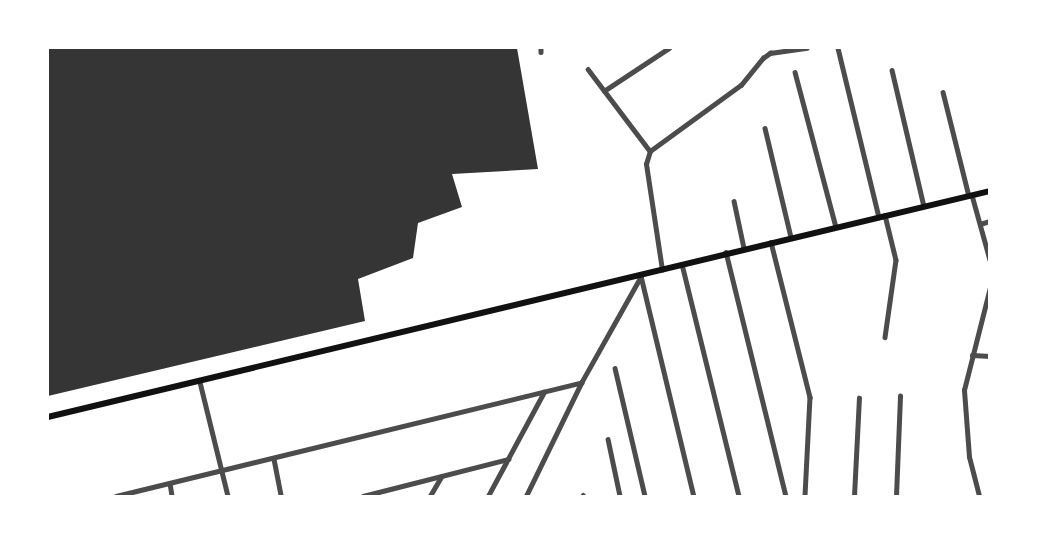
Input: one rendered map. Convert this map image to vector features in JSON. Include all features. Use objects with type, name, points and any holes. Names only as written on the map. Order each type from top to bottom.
[{"type":"main road","points":[[48,418],[640,276],[726,252],[990,191]]},
{"type":"street","points":[[604,91],[669,48]]},
{"type":"street","points":[[662,270],[646,164],[650,150],[741,85],[763,58],[770,53],[807,48]]},
{"type":"street","points":[[838,48],[882,216],[896,260],[885,337]]},
{"type":"street","points":[[588,69],[650,150]]},
{"type":"street","points":[[892,70],[924,206]]},
{"type":"street","points":[[796,72],[836,226]]},
{"type":"street","points":[[943,92],[990,260]]},
{"type":"street","points":[[765,128],[791,237]]},
{"type":"street","points":[[734,201],[744,248]]},
{"type":"street","points":[[980,224],[990,221]]},
{"type":"street","points":[[771,242],[810,397],[805,496]]},
{"type":"street","points":[[726,252],[786,496]]},
{"type":"street","points":[[682,264],[739,496]]},
{"type":"street","points":[[526,496],[581,383],[640,276]]},
{"type":"street","points":[[640,276],[694,496]]},
{"type":"street","points":[[979,496],[970,457],[964,390],[990,287]]},
{"type":"street","points":[[972,355],[990,356]]},
{"type":"street","points":[[615,368],[645,496]]},
{"type":"street","points":[[200,382],[224,471],[228,496]]},
{"type":"street","points":[[116,496],[581,383]]},
{"type":"street","points":[[488,496],[544,392]]},
{"type":"street","points":[[896,496],[900,396]]},
{"type":"street","points":[[854,496],[859,398]]},
{"type":"street","points":[[608,439],[620,496]]},
{"type":"street","points":[[274,459],[281,496]]},
{"type":"street","points":[[363,496],[508,459]]},
{"type":"street","points":[[430,496],[441,477]]},
{"type":"street","points":[[170,484],[172,496]]},
{"type":"building","points":[[48,48],[517,48],[538,169],[452,174],[462,207],[418,223],[413,258],[358,279],[365,321],[48,396]]}]
